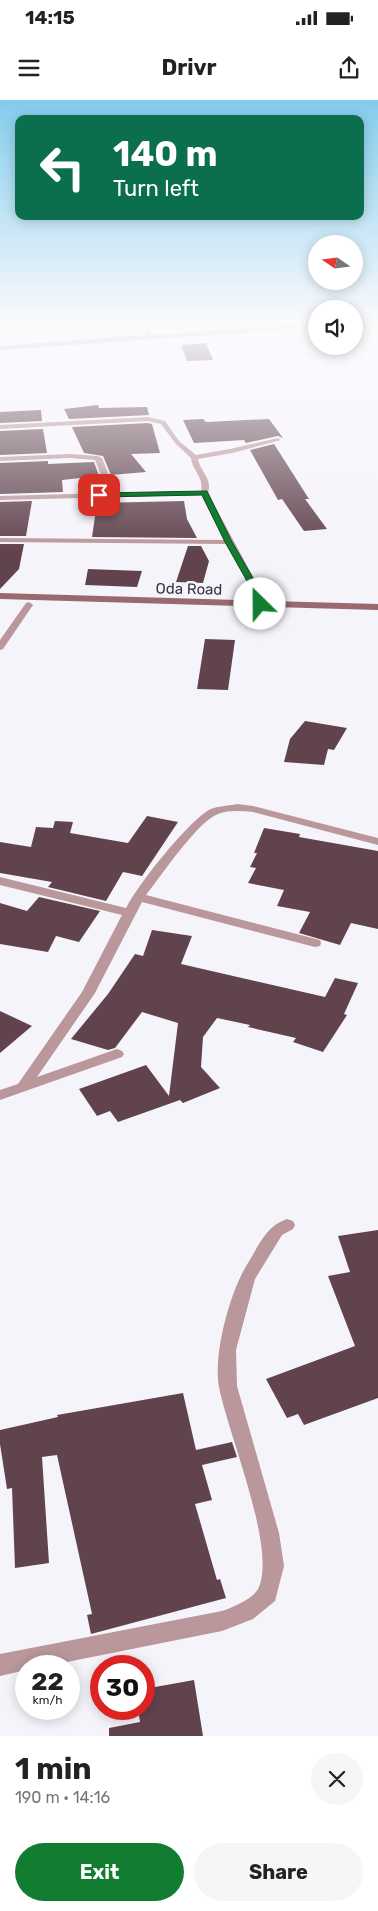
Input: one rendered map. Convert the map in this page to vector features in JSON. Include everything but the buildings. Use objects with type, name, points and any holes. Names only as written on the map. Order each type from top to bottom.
[{"type":"street","points":[[0,427],[156,420],[163,422],[177,442],[194,458],[203,475],[206,488],[204,493],[228,542],[256,590],[260,604]]},
{"type":"street","points":[[194,458],[232,452],[242,447],[278,440]]},
{"type":"street","points":[[0,460],[70,456],[98,458],[113,495]]},
{"type":"street","points":[[0,498],[204,493]]},
{"type":"street","points":[[0,540],[228,542]]},
{"type":"street","name":"Oda Road","points":[[0,596],[378,607]]},
{"type":"street","name":"Oda Road","points":[[0,604],[378,615]]},
{"type":"street","points":[[0,647],[29,605]]},
{"type":"street","points":[[22,1088],[88,993],[138,897],[194,826],[213,812],[237,807],[253,809],[378,842]]},
{"type":"street","points":[[0,881],[129,913]]},
{"type":"street","points":[[138,897],[316,944]]},
{"type":"street","points":[[0,1095],[117,1054]]},
{"type":"street","points":[[0,1665],[222,1621],[246,1612],[268,1594],[274,1566],[269,1532],[228,1386],[227,1350],[247,1278],[276,1231],[287,1225]]},
{"type":"route","points":[[99,495],[204,493],[228,542],[256,590],[260,604]]}]
